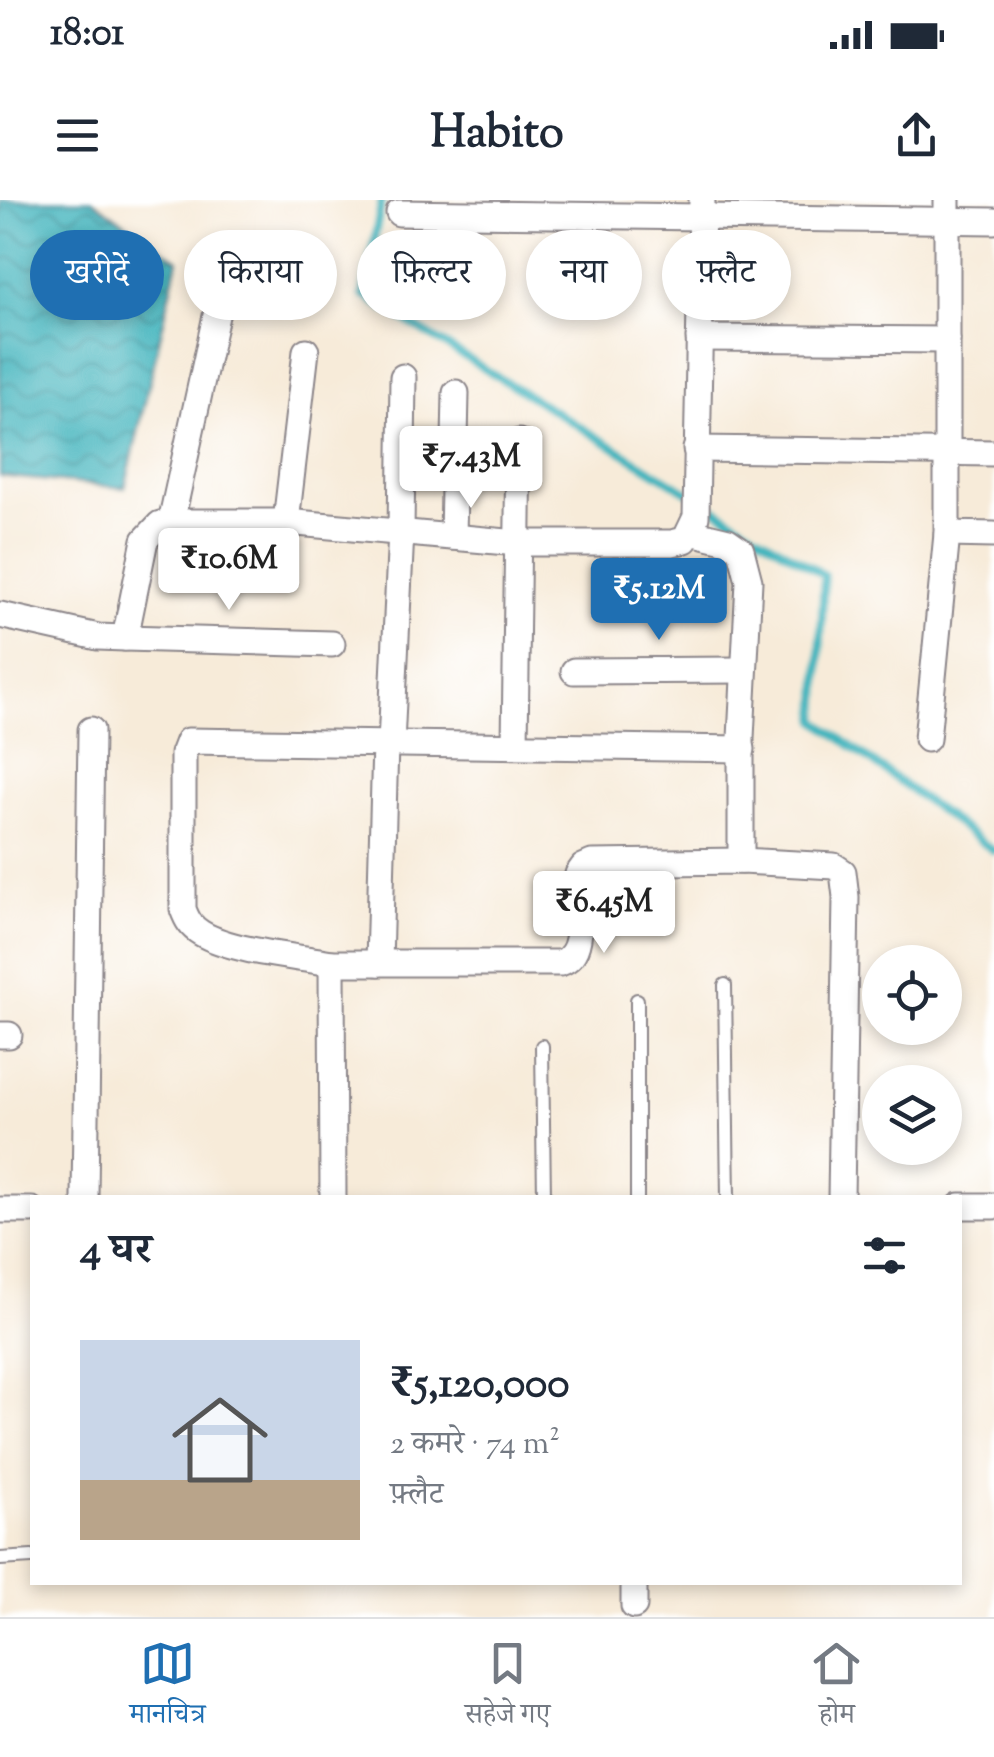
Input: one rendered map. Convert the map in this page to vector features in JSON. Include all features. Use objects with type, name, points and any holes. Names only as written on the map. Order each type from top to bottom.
[{"type":"street","points":[[125,638],[145,540],[160,524],[171,522],[286,522],[518,543],[685,540],[694,525],[702,208]]},
{"type":"street","points":[[399,213],[702,208],[947,210],[994,221]]},
{"type":"street","points":[[927,739],[947,534],[947,210]]},
{"type":"street","points":[[171,522],[215,320]]},
{"type":"street","points":[[699,338],[947,340]]},
{"type":"street","points":[[286,522],[306,351]]},
{"type":"street","points":[[378,963],[400,531],[403,377]]},
{"type":"street","points":[[454,537],[456,393]]},
{"type":"street","points":[[515,746],[519,442]]},
{"type":"street","points":[[696,458],[994,453]]},
{"type":"street","points":[[694,525],[740,550],[749,581],[741,861]]},
{"type":"street","points":[[947,534],[994,535]]},
{"type":"street","points":[[0,615],[98,637],[332,644]]},
{"type":"street","points":[[574,670],[744,670]]},
{"type":"street","points":[[84,1195],[91,730]]},
{"type":"street","points":[[742,750],[188,741],[183,754],[183,909],[188,923],[203,935],[225,943],[332,963],[560,963],[574,955],[578,946],[576,886],[582,867],[592,863],[822,863],[843,872],[846,897],[842,1195]]},
{"type":"street","points":[[332,963],[333,1195]]},
{"type":"street","points":[[962,1206],[994,1206]]},
{"type":"street","points":[[0,1210],[30,1210]]},
{"type":"lane","points":[[724,985],[728,1195]]},
{"type":"lane","points":[[637,1000],[638,1195]]},
{"type":"lane","points":[[542,1046],[544,1195]]},
{"type":"lane","points":[[0,1560],[30,1558]]},
{"type":"water","points":[[0,200],[92,200],[135,230],[30,230],[30,320],[164,320],[164,250],[178,260],[125,488],[0,476]]},
{"type":"waterway","points":[[382,200],[363,295],[689,493]]},
{"type":"waterway","points":[[701,500],[824,575],[817,721],[994,851]]}]
